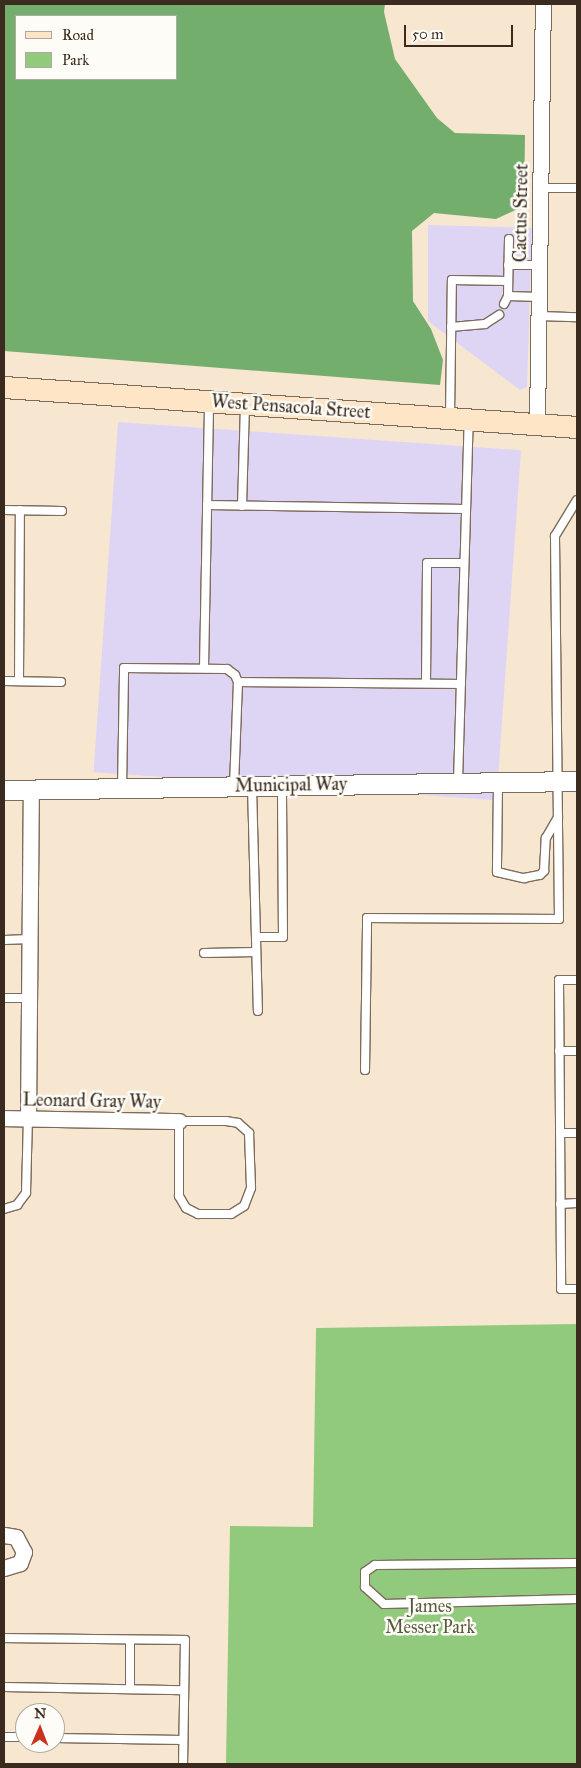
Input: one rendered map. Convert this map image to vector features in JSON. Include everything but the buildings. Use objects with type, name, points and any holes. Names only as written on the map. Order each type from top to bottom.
[{"type":"main road","name":"West Pensacola Street","points":[[4,387],[577,427]]},
{"type":"street","name":"Cactus Street","points":[[537,424],[543,4]]},
{"type":"street","name":"Municipal Way","points":[[4,790],[577,781]]},
{"type":"street","points":[[28,1119],[31,789]]},
{"type":"street","name":"Leonard Gray Way","points":[[4,1118],[179,1120]]},
{"type":"street","points":[[4,1534],[11,1534],[21,1541],[24,1552],[20,1563],[4,1568]]},
{"type":"lane","points":[[540,188],[577,188]]},
{"type":"lane","points":[[504,304],[508,296],[509,239]]},
{"type":"lane","points":[[508,265],[539,265]]},
{"type":"lane","points":[[458,784],[466,509],[451,327],[452,280],[508,281]]},
{"type":"lane","points":[[508,296],[539,297]]},
{"type":"lane","points":[[451,327],[485,324],[499,315]]},
{"type":"lane","points":[[539,316],[577,318]]},
{"type":"lane","points":[[204,668],[209,401]]},
{"type":"lane","points":[[242,506],[245,404]]},
{"type":"lane","points":[[365,1070],[367,918],[559,919],[555,536],[577,500]]},
{"type":"lane","points":[[207,505],[466,509]]},
{"type":"lane","points":[[4,510],[62,511]]},
{"type":"lane","points":[[19,681],[20,510]]},
{"type":"lane","points":[[426,683],[427,563],[464,563]]},
{"type":"lane","points":[[122,788],[124,668],[227,669],[238,682],[243,786],[256,937],[258,1011]]},
{"type":"lane","points":[[4,681],[61,682]]},
{"type":"lane","points":[[238,682],[460,684]]},
{"type":"lane","points":[[498,783],[498,872],[536,878],[544,871],[546,838],[558,817]]},
{"type":"lane","points":[[256,937],[283,937],[282,785]]},
{"type":"lane","points":[[545,857],[559,857]]},
{"type":"lane","points":[[4,940],[30,939]]},
{"type":"lane","points":[[204,953],[256,952]]},
{"type":"lane","points":[[577,980],[559,980],[561,1289],[577,1289]]},
{"type":"lane","points":[[4,998],[29,998]]},
{"type":"lane","points":[[559,1051],[577,1050]]},
{"type":"lane","points":[[4,1209],[17,1204],[26,1193],[28,1119]]},
{"type":"lane","points":[[179,1120],[238,1123],[249,1133],[251,1188],[244,1206],[231,1214],[198,1214],[186,1208],[179,1196],[179,1120]]},
{"type":"lane","points":[[560,1133],[577,1133]]},
{"type":"lane","points":[[560,1204],[577,1203]]},
{"type":"lane","points":[[577,1563],[375,1565],[365,1572],[365,1587],[384,1604],[577,1599]]},
{"type":"lane","points":[[4,1638],[185,1640],[183,1764]]},
{"type":"lane","points":[[130,1640],[130,1689]]},
{"type":"lane","points":[[4,1687],[184,1690]]},
{"type":"lane","points":[[65,1738],[184,1740]]},
{"type":"shaded area","points":[[428,225],[532,228],[527,387],[520,390],[428,321]]},
{"type":"shaded area","points":[[118,422],[521,450],[497,800],[94,772]]},
{"type":"green space","points":[[4,4],[385,4],[384,12],[395,59],[437,118],[455,133],[525,135],[524,206],[496,219],[434,213],[412,231],[413,301],[431,329],[443,360],[440,385],[4,351]]},
{"type":"green space","name":"James Messer Park","points":[[577,1324],[577,1764],[226,1764],[230,1526],[313,1527],[316,1328]]}]
